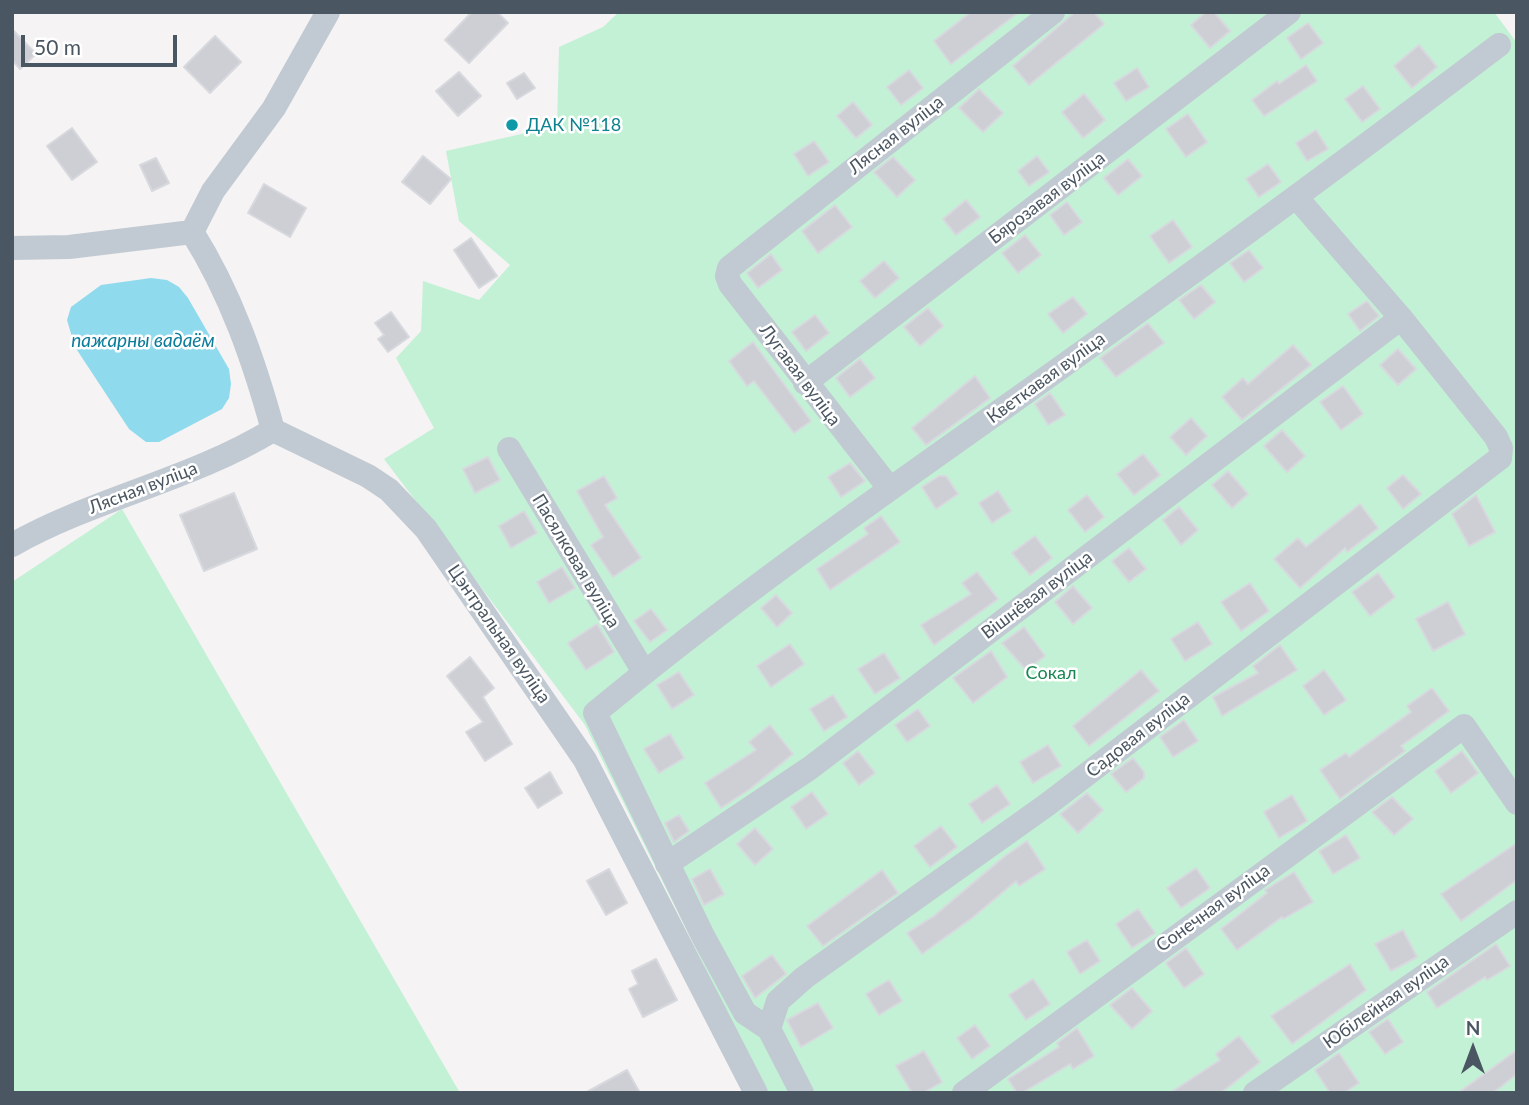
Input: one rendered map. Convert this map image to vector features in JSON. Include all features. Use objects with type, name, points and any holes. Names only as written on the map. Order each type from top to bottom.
[{"type":"street","points":[[192,232],[213,191],[274,108],[328,12]]},
{"type":"street","name":"Лясная вуліца","points":[[738,258],[1053,12]]},
{"type":"street","name":"Бярозавая вуліца","points":[[805,383],[1289,12]]},
{"type":"street","name":"Кветкавая вуліца","points":[[667,864],[595,713],[643,672],[890,489],[1297,198],[1499,45]]},
{"type":"street","points":[[1297,198],[1401,318]]},
{"type":"street","points":[[12,248],[69,247],[192,232]]},
{"type":"street","points":[[192,232],[218,278],[248,347],[272,430]]},
{"type":"street","name":"Лугавая вуліца","points":[[738,258],[729,268],[730,284],[890,489]]},
{"type":"street","name":"Садовая вуліца","points":[[769,1030],[778,1001],[805,977],[1048,804],[1500,457],[1502,448],[1496,437],[1401,318]]},
{"type":"street","name":"Вішнёвая вуліца","points":[[667,864],[810,768],[1401,318]]},
{"type":"street","name":"Лясная вуліца","points":[[12,545],[66,517],[206,464],[272,430]]},
{"type":"street","name":"Цэнтральная вуліца","points":[[272,430],[368,476],[389,490],[426,529],[585,760],[756,1093]]},
{"type":"street","name":"Пасялковая вуліца","points":[[509,450],[643,672]]},
{"type":"street","name":"Сонечная вуліца","points":[[964,1093],[1464,726],[1517,803]]},
{"type":"street","points":[[667,864],[745,1013],[769,1030],[802,1093]]},
{"type":"street","name":"Юбілейная вуліца","points":[[1255,1093],[1517,912]]},
{"type":"green space","name":"Сокал","points":[[619,12],[1494,12],[1517,43],[1517,1093],[767,1093],[585,725],[384,459],[434,428],[396,358],[421,331],[423,281],[479,300],[510,265],[459,221],[446,151],[557,126],[559,47],[603,27]]},
{"type":"green space","points":[[122,509],[460,1093],[12,1093],[12,582]]},
{"type":"water","name":"пажарны вадаём","points":[[151,278],[167,280],[179,287],[188,298],[229,369],[231,384],[229,398],[222,409],[159,442],[146,442],[129,429],[75,347],[67,320],[71,307],[101,285]]},
{"type":"building","points":[[472,12],[497,12],[508,23],[469,63],[445,40]]},
{"type":"building","points":[[971,12],[1019,12],[951,64],[934,41]]},
{"type":"building","points":[[1075,12],[1094,12],[1104,24],[1029,85],[1013,66]]},
{"type":"building","points":[[1206,12],[1214,12],[1230,31],[1210,48],[1191,25]]},
{"type":"building","points":[[1308,23],[1323,43],[1301,59],[1287,38]]},
{"type":"building","points":[[12,29],[36,54],[20,69],[12,60]]},
{"type":"building","points":[[215,36],[241,62],[210,93],[184,67]]},
{"type":"building","points":[[1419,45],[1437,67],[1412,88],[1394,66]]},
{"type":"building","points":[[1306,65],[1317,81],[1264,116],[1252,100],[1277,81],[1279,84]]},
{"type":"building","points":[[1137,68],[1149,87],[1126,101],[1114,83]]},
{"type":"building","points":[[909,70],[923,88],[901,105],[887,87]]},
{"type":"building","points":[[459,72],[481,96],[458,116],[436,91]]},
{"type":"building","points":[[524,73],[535,88],[517,99],[507,83]]},
{"type":"building","points":[[1363,86],[1380,109],[1362,122],[1345,99]]},
{"type":"building","points":[[979,89],[1003,113],[983,132],[959,108]]},
{"type":"building","points":[[1084,94],[1105,120],[1083,138],[1062,112]]},
{"type":"building","points":[[853,102],[872,125],[856,138],[837,116]]},
{"type":"building","points":[[1188,114],[1207,142],[1186,157],[1166,129]]},
{"type":"building","points":[[72,128],[97,162],[72,180],[47,146]]},
{"type":"building","points":[[1316,130],[1328,149],[1307,161],[1296,143]]},
{"type":"building","points":[[814,141],[829,162],[808,176],[794,154]]},
{"type":"building","points":[[423,156],[451,179],[430,204],[402,182]]},
{"type":"building","points":[[1037,156],[1049,172],[1029,186],[1018,171]]},
{"type":"building","points":[[893,157],[915,180],[897,197],[874,172]]},
{"type":"building","points":[[156,158],[169,183],[152,191],[140,165]]},
{"type":"building","points":[[1128,159],[1142,176],[1118,195],[1104,178]]},
{"type":"building","points":[[1268,164],[1281,182],[1259,197],[1246,179]]},
{"type":"building","points":[[264,184],[306,208],[290,237],[248,213]]},
{"type":"building","points":[[966,200],[980,217],[956,235],[943,219]]},
{"type":"building","points":[[1067,202],[1082,222],[1064,235],[1050,215]]},
{"type":"building","points":[[835,205],[852,227],[818,253],[802,231]]},
{"type":"building","points":[[1173,220],[1192,247],[1169,263],[1150,236]]},
{"type":"building","points":[[1025,235],[1041,255],[1018,273],[1002,253]]},
{"type":"building","points":[[471,238],[497,276],[479,288],[454,250]]},
{"type":"building","points":[[1249,250],[1263,268],[1244,282],[1230,263]]},
{"type":"building","points":[[771,254],[782,270],[758,288],[747,273]]},
{"type":"building","points":[[884,261],[899,278],[875,298],[860,281]]},
{"type":"building","points":[[1201,285],[1215,302],[1194,319],[1179,300]]},
{"type":"building","points":[[1073,297],[1087,314],[1063,333],[1048,314]]},
{"type":"building","points":[[1367,301],[1379,316],[1360,331],[1348,314]]},
{"type":"building","points":[[928,308],[943,326],[920,346],[904,327]]},
{"type":"building","points":[[391,312],[409,337],[388,352],[378,339],[384,335],[375,323]]},
{"type":"building","points":[[815,315],[829,333],[806,351],[792,332]]},
{"type":"building","points":[[1148,323],[1164,343],[1116,377],[1100,358]]},
{"type":"building","points":[[753,342],[811,421],[794,433],[754,381],[747,386],[729,361]]},
{"type":"building","points":[[1293,345],[1311,365],[1242,420],[1222,397],[1243,378],[1248,384]]},
{"type":"building","points":[[1398,349],[1416,369],[1398,385],[1380,365]]},
{"type":"building","points":[[860,359],[875,378],[850,397],[836,378]]},
{"type":"building","points":[[975,376],[990,398],[926,445],[912,428]]},
{"type":"building","points":[[1343,386],[1363,414],[1341,430],[1320,402]]},
{"type":"building","points":[[1050,393],[1065,415],[1048,425],[1035,404]]},
{"type":"building","points":[[1191,418],[1207,436],[1186,455],[1170,437]]},
{"type":"building","points":[[1282,430],[1305,456],[1287,472],[1264,446]]},
{"type":"building","points":[[1143,454],[1160,475],[1134,495],[1117,474]]},
{"type":"building","points":[[488,457],[500,480],[475,493],[463,469]]},
{"type":"building","points":[[850,463],[865,481],[841,497],[828,477]]},
{"type":"building","points":[[1228,471],[1248,494],[1232,508],[1212,485]]},
{"type":"building","points":[[1403,475],[1421,494],[1403,509],[1387,488]]},
{"type":"building","points":[[604,476],[617,498],[605,505],[641,558],[613,577],[591,545],[603,537],[577,491]]},
{"type":"building","points":[[939,476],[946,476],[958,494],[936,509],[922,487]]},
{"type":"building","points":[[998,491],[1011,511],[992,523],[979,503]]},
{"type":"building","points":[[234,493],[257,549],[204,571],[180,515]]},
{"type":"building","points":[[1087,495],[1104,517],[1085,532],[1068,510]]},
{"type":"building","points":[[1476,495],[1495,532],[1469,546],[1452,514]]},
{"type":"building","points":[[1360,504],[1378,528],[1347,552],[1345,548],[1300,588],[1274,559],[1298,538],[1306,547]]},
{"type":"building","points":[[1179,507],[1198,530],[1181,545],[1163,520]]},
{"type":"building","points":[[524,511],[537,533],[511,548],[499,526]]},
{"type":"building","points":[[881,516],[900,542],[830,590],[817,569],[868,534],[864,528]]},
{"type":"building","points":[[1035,536],[1052,558],[1030,575],[1012,553]]},
{"type":"building","points":[[1129,548],[1146,569],[1129,582],[1112,561]]},
{"type":"building","points":[[562,567],[575,588],[549,603],[537,582]]},
{"type":"building","points":[[977,572],[998,599],[934,645],[921,625],[971,594],[962,583]]},
{"type":"building","points":[[1378,573],[1395,597],[1370,616],[1352,592]]},
{"type":"building","points":[[1250,583],[1269,611],[1241,631],[1221,602]]},
{"type":"building","points":[[1073,586],[1092,608],[1073,624],[1055,602]]},
{"type":"building","points":[[776,595],[792,613],[777,627],[761,608]]},
{"type":"building","points":[[1448,602],[1465,634],[1433,651],[1416,619]]},
{"type":"building","points":[[651,609],[667,630],[650,642],[634,621]]},
{"type":"building","points":[[1198,622],[1212,644],[1185,661],[1171,639]]},
{"type":"building","points":[[597,624],[614,652],[586,670],[568,643]]},
{"type":"building","points":[[1024,627],[1045,656],[1026,670],[1002,643]]},
{"type":"building","points":[[790,644],[804,664],[771,687],[757,666]]},
{"type":"building","points":[[1280,645],[1297,670],[1222,716],[1213,697],[1258,673],[1253,666]]},
{"type":"building","points":[[991,651],[1007,677],[973,703],[953,678]]},
{"type":"building","points":[[884,653],[900,678],[875,694],[858,669]]},
{"type":"building","points":[[470,657],[494,688],[483,697],[512,744],[485,761],[466,732],[483,722],[447,676]]},
{"type":"building","points":[[1141,670],[1159,691],[1089,746],[1073,726]]},
{"type":"building","points":[[1324,670],[1346,700],[1324,715],[1303,686]]},
{"type":"building","points":[[679,672],[694,695],[672,709],[657,685]]},
{"type":"building","points":[[1432,688],[1449,711],[1401,746],[1405,751],[1340,799],[1320,770],[1346,753],[1349,757],[1411,712],[1407,706]]},
{"type":"building","points":[[833,695],[847,717],[824,731],[810,709]]},
{"type":"building","points":[[918,709],[930,726],[907,742],[895,725]]},
{"type":"building","points":[[1184,720],[1198,741],[1173,757],[1160,737]]},
{"type":"building","points":[[770,725],[793,754],[750,789],[721,808],[705,783],[756,750],[749,742]]},
{"type":"building","points":[[670,734],[684,758],[659,773],[644,749]]},
{"type":"building","points":[[1048,745],[1061,766],[1033,783],[1020,762]]},
{"type":"building","points":[[858,751],[875,773],[859,785],[843,763]]},
{"type":"building","points":[[1462,751],[1478,773],[1451,793],[1435,771]]},
{"type":"building","points":[[1133,758],[1144,772],[1144,778],[1126,792],[1111,774]]},
{"type":"building","points":[[550,772],[562,793],[538,808],[525,788]]},
{"type":"building","points":[[997,785],[1010,804],[982,823],[969,804]]},
{"type":"building","points":[[812,792],[828,814],[806,829],[791,807]]},
{"type":"building","points":[[1087,793],[1103,810],[1078,833],[1060,814]]},
{"type":"building","points":[[1292,795],[1307,821],[1279,838],[1264,812]]},
{"type":"building","points":[[1392,797],[1413,819],[1394,835],[1372,812]]},
{"type":"building","points":[[679,815],[689,831],[674,842],[665,823]]},
{"type":"building","points":[[941,826],[957,847],[930,867],[914,846]]},
{"type":"building","points":[[755,828],[773,849],[755,865],[737,844]]},
{"type":"building","points":[[1346,835],[1360,858],[1333,874],[1319,851]]},
{"type":"building","points":[[1027,841],[1045,869],[1019,886],[1016,881],[972,918],[922,954],[907,933],[934,916],[1005,856]]},
{"type":"building","points":[[1517,843],[1517,880],[1461,921],[1441,894]]},
{"type":"building","points":[[1196,868],[1210,888],[1181,908],[1167,888]]},
{"type":"building","points":[[609,869],[627,903],[606,915],[587,881]]},
{"type":"building","points":[[710,869],[724,894],[704,905],[692,879]]},
{"type":"building","points":[[882,870],[898,893],[823,946],[807,926]]},
{"type":"building","points":[[1294,872],[1313,902],[1283,919],[1282,917],[1237,950],[1221,929],[1267,893],[1265,890]]},
{"type":"building","points":[[1138,909],[1155,933],[1132,948],[1116,924]]},
{"type":"building","points":[[1403,930],[1417,957],[1391,971],[1375,944]]},
{"type":"building","points":[[1087,940],[1100,961],[1080,974],[1067,952]]},
{"type":"building","points":[[1496,944],[1510,966],[1487,980],[1485,977],[1437,1008],[1427,992]]},
{"type":"building","points":[[1186,948],[1204,974],[1184,988],[1166,963]]},
{"type":"building","points":[[772,955],[786,974],[755,998],[742,976]]},
{"type":"building","points":[[656,959],[677,1000],[643,1017],[629,989],[638,984],[632,971]]},
{"type":"building","points":[[1350,964],[1366,990],[1292,1044],[1271,1016]]},
{"type":"building","points":[[1033,979],[1050,1004],[1026,1020],[1009,995]]},
{"type":"building","points":[[889,980],[902,1001],[879,1015],[866,994]]},
{"type":"building","points":[[1132,988],[1152,1011],[1132,1029],[1110,1005]]},
{"type":"building","points":[[818,1003],[833,1028],[801,1047],[787,1020]]},
{"type":"building","points":[[1388,1019],[1403,1042],[1385,1054],[1369,1032]]},
{"type":"building","points":[[975,1025],[990,1046],[972,1059],[957,1038]]},
{"type":"building","points":[[1077,1028],[1094,1056],[1073,1069],[1070,1064],[1022,1093],[1017,1093],[1008,1079],[1059,1047],[1057,1043]]},
{"type":"building","points":[[1239,1036],[1260,1062],[1221,1093],[1170,1093],[1220,1060],[1216,1054]]},
{"type":"building","points":[[1517,1050],[1517,1074],[1493,1093],[1458,1093]]},
{"type":"building","points":[[924,1051],[942,1082],[923,1093],[912,1093],[896,1066]]},
{"type":"building","points":[[1339,1053],[1359,1083],[1344,1093],[1330,1093],[1315,1070]]},
{"type":"building","points":[[627,1070],[640,1093],[585,1093]]},
{"type":"place","name":"ДАК №118","points":[[512,125]]}]
